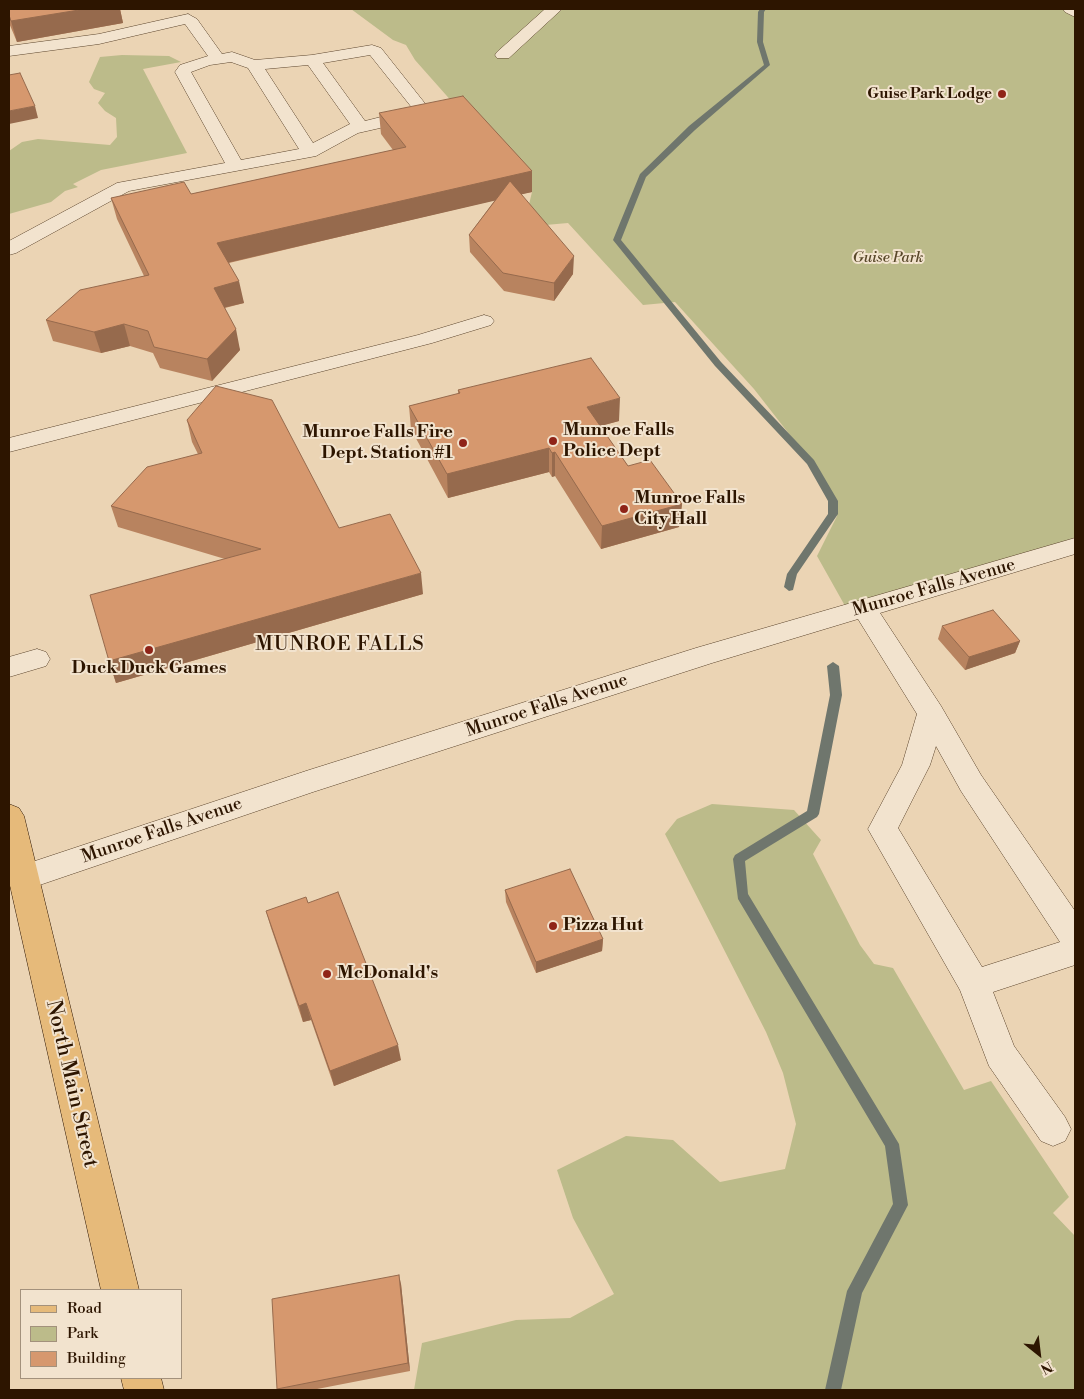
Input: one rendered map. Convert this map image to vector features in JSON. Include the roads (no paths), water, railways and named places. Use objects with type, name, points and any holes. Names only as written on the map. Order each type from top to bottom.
[{"type":"main road","name":"North Main Street","points":[[9,816],[120,1289]]},
{"type":"street","points":[[503,55],[554,9]]},
{"type":"street","points":[[1070,9],[1075,12]]},
{"type":"street","points":[[9,51],[99,39],[188,19],[218,59]]},
{"type":"street","points":[[9,250],[124,187],[236,166],[310,152],[352,129],[418,114],[422,112],[422,109],[372,50],[312,60],[254,65],[232,57],[186,68],[184,72],[236,166]]},
{"type":"street","points":[[312,60],[361,127]]},
{"type":"street","points":[[254,65],[310,152]]},
{"type":"street","points":[[9,445],[425,339],[484,321]]},
{"type":"street","name":"Munroe Falls Avenue","points":[[22,878],[408,750],[705,655],[1075,546]]},
{"type":"street","points":[[864,608],[931,712],[971,783],[1075,937]]},
{"type":"street","points":[[9,667],[37,659]]},
{"type":"street","points":[[931,712],[916,765],[884,829],[974,984],[1001,1055],[1053,1129]]},
{"type":"street","points":[[974,984],[1075,951]]},
{"type":"waterway","points":[[763,9],[761,12],[760,42],[767,65],[692,128],[643,176],[617,240],[718,364],[811,462],[833,501],[833,514],[792,574],[789,587]]},
{"type":"waterway","points":[[833,666],[836,695],[813,814],[739,859],[742,895],[892,1144],[901,1205],[855,1291],[833,1390]]},
{"type":"place","name":"Guise Park Lodge","points":[[1002,94]]},
{"type":"place","name":"Munroe Falls Police Dept","points":[[553,441]]},
{"type":"place","name":"Munroe Falls Fire Dept. Station #1","points":[[463,443]]},
{"type":"place","name":"Munroe Falls City Hall","points":[[624,509]]},
{"type":"place","name":"Duck Duck Games","points":[[149,650]]},
{"type":"place","name":"Pizza Hut","points":[[553,926]]},
{"type":"place","name":"McDonald's","points":[[327,974]]},
{"type":"district","name":"MUNROE FALLS","points":[[340,645]]},
{"type":"park label","name":"Guise Park","points":[[888,258]]}]
